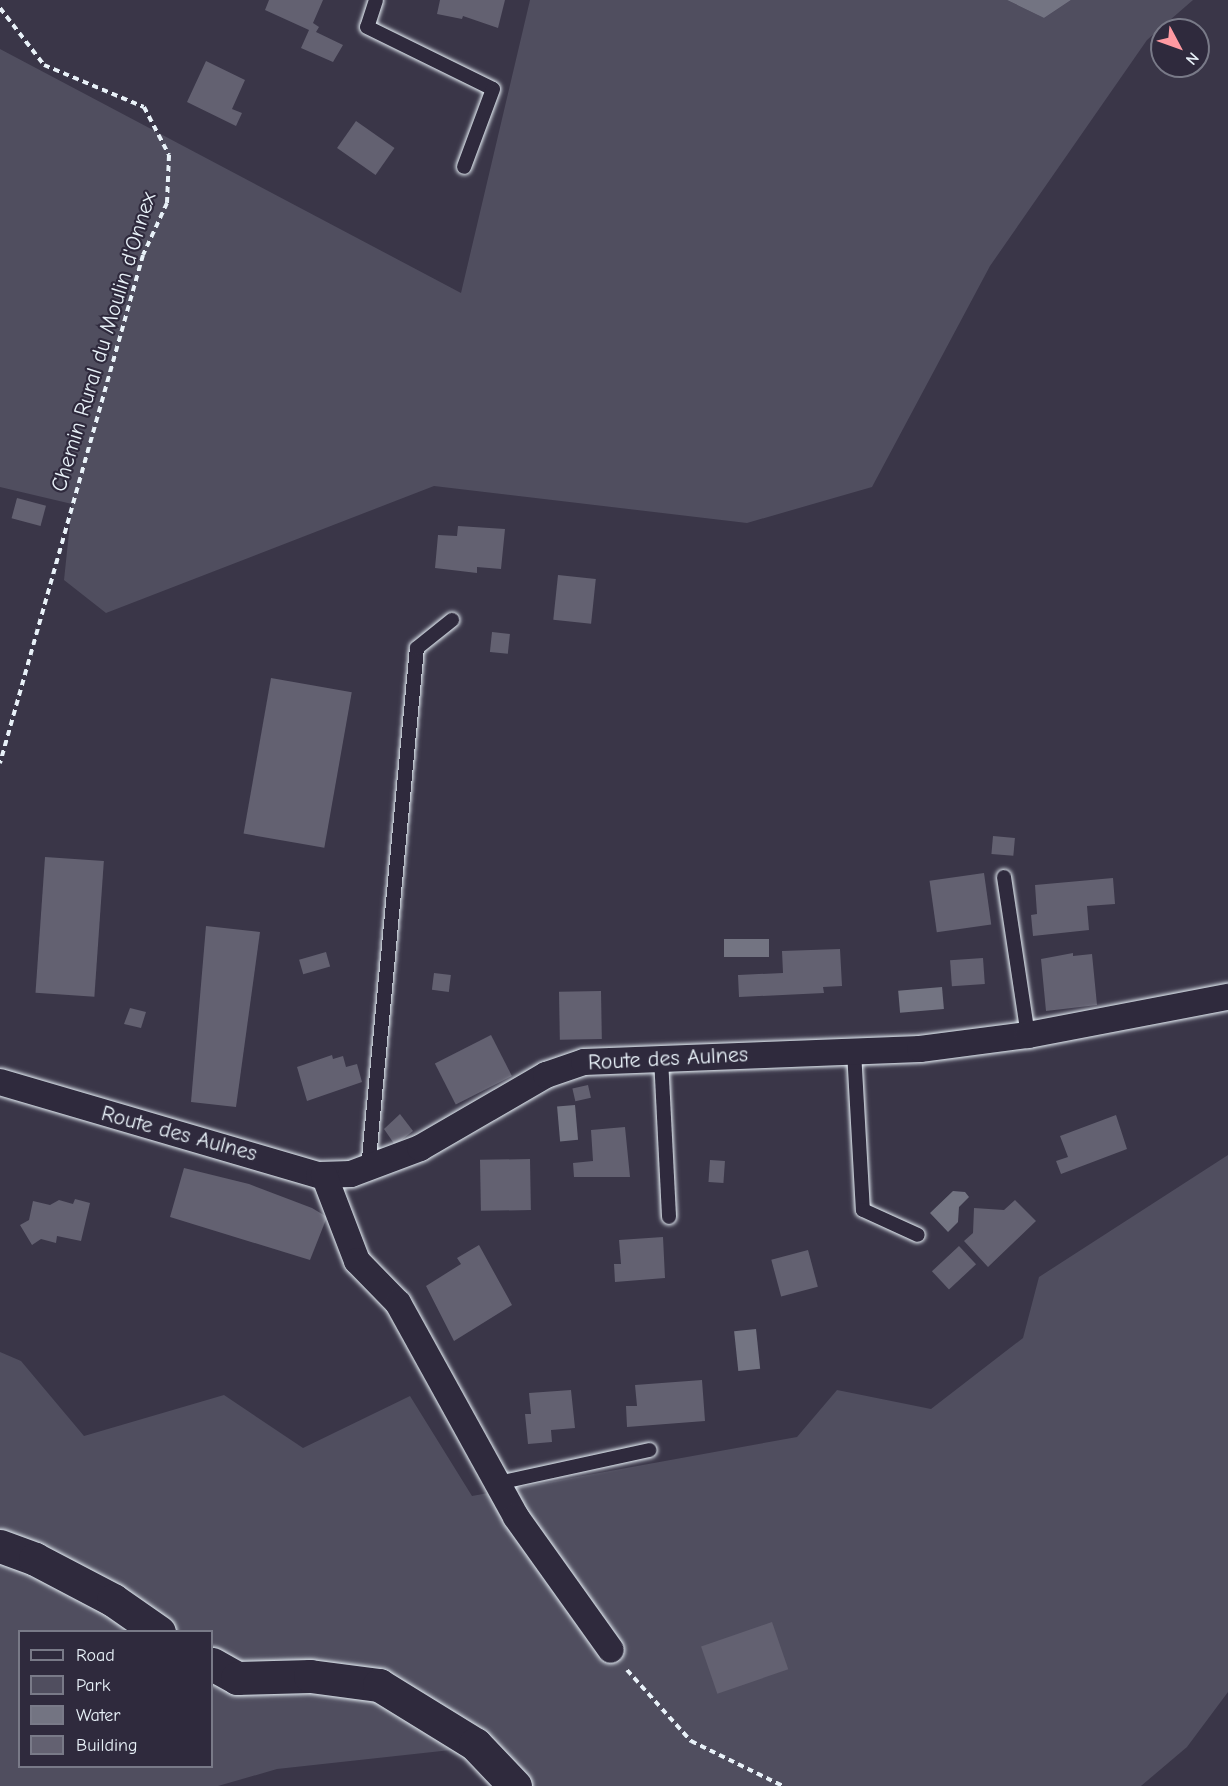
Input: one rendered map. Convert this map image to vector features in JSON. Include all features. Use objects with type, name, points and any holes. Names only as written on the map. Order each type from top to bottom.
[{"type":"street","name":"Route des Aulnes","points":[[0,1082],[49,1099],[230,1146],[324,1175],[368,1169],[420,1148],[546,1075],[584,1062],[920,1049],[1028,1035],[1228,997]]},
{"type":"street","points":[[324,1175],[357,1261],[398,1303],[516,1517],[611,1650]]},
{"type":"street","points":[[0,1546],[35,1558],[113,1600],[156,1630]]},
{"type":"street","points":[[213,1665],[237,1678],[310,1676],[380,1685],[475,1744],[515,1786]]},
{"type":"lane","points":[[376,0],[367,27],[493,89],[465,167]]},
{"type":"lane","points":[[368,1169],[417,648],[452,620]]},
{"type":"lane","points":[[1004,878],[1028,1035]]},
{"type":"lane","points":[[854,1051],[864,1210],[918,1235]]},
{"type":"lane","points":[[661,1058],[669,1217]]},
{"type":"lane","points":[[498,1483],[648,1450]]},
{"type":"path","name":"Chemin Rural du Moulin d'Onnex","points":[[0,8],[44,65],[144,107],[169,155],[167,203],[143,255],[0,763]]},
{"type":"path","points":[[611,1650],[691,1741],[783,1786]]},
{"type":"green space","points":[[530,0],[1007,0],[1044,18],[1071,0],[1193,0],[1172,18],[1150,18],[1150,37],[990,266],[872,487],[747,523],[434,486],[106,613],[64,580],[72,504],[0,487],[0,49],[461,293]]},
{"type":"green space","points":[[1228,1155],[1228,1692],[1187,1747],[1141,1786],[508,1786],[451,1750],[277,1769],[218,1786],[0,1786],[0,1352],[21,1361],[84,1436],[224,1395],[303,1448],[410,1396],[472,1496],[797,1437],[837,1390],[931,1409],[1023,1338],[1039,1277]]},
{"type":"water","points":[[1007,0],[1071,0],[1044,18]]},
{"type":"water","points":[[724,939],[769,939],[769,957],[724,957]]},
{"type":"water","points":[[942,987],[944,1009],[900,1013],[898,991]]},
{"type":"water","points":[[575,1105],[578,1140],[560,1141],[557,1107]]},
{"type":"water","points":[[953,1191],[965,1192],[969,1197],[959,1207],[958,1222],[948,1232],[930,1213]]},
{"type":"water","points":[[756,1329],[760,1369],[738,1371],[734,1331]]},
{"type":"building","points":[[269,0],[323,0],[313,23],[319,27],[316,32],[343,45],[333,62],[301,48],[309,30],[265,10]]},
{"type":"building","points":[[440,0],[505,0],[498,28],[463,16],[462,19],[437,14]]},
{"type":"building","points":[[206,61],[245,80],[232,109],[242,113],[236,126],[187,102]]},
{"type":"building","points":[[356,121],[395,148],[376,175],[337,148]]},
{"type":"building","points":[[17,498],[46,506],[41,526],[12,518]]},
{"type":"building","points":[[458,526],[505,529],[501,569],[477,567],[477,573],[435,568],[438,535],[457,536]]},
{"type":"building","points":[[558,575],[596,579],[591,624],[553,620]]},
{"type":"building","points":[[492,632],[510,634],[508,654],[490,652]]},
{"type":"building","points":[[271,678],[352,692],[324,848],[244,834]]},
{"type":"building","points":[[993,836],[1015,838],[1013,856],[991,854]]},
{"type":"building","points":[[45,857],[104,861],[94,997],[36,993]]},
{"type":"building","points":[[984,873],[991,924],[937,932],[930,881]]},
{"type":"building","points":[[1113,878],[1115,904],[1087,906],[1089,930],[1033,936],[1031,915],[1037,914],[1035,885]]},
{"type":"building","points":[[206,926],[260,932],[236,1107],[191,1102]]},
{"type":"building","points":[[840,949],[842,986],[823,987],[824,993],[739,997],[738,975],[783,973],[782,951]]},
{"type":"building","points":[[326,952],[330,966],[303,974],[299,960]]},
{"type":"building","points":[[1073,953],[1073,956],[1092,954],[1097,1005],[1046,1011],[1041,959]]},
{"type":"building","points":[[983,958],[985,984],[952,986],[950,960]]},
{"type":"building","points":[[434,973],[451,975],[449,992],[432,990]]},
{"type":"building","points":[[601,991],[602,1039],[560,1040],[559,992]]},
{"type":"building","points":[[130,1008],[146,1012],[141,1028],[124,1024]]},
{"type":"building","points":[[491,1035],[512,1076],[456,1105],[435,1064]]},
{"type":"building","points":[[332,1055],[333,1059],[343,1056],[346,1067],[357,1064],[362,1082],[307,1101],[297,1067]]},
{"type":"building","points":[[588,1085],[591,1098],[575,1101],[572,1089]]},
{"type":"building","points":[[400,1114],[413,1131],[395,1145],[384,1129]]},
{"type":"building","points":[[1116,1115],[1127,1149],[1061,1174],[1056,1161],[1068,1157],[1060,1136]]},
{"type":"building","points":[[625,1127],[630,1177],[574,1177],[573,1163],[593,1161],[591,1130]]},
{"type":"building","points":[[530,1159],[531,1210],[481,1211],[480,1160]]},
{"type":"building","points":[[710,1160],[725,1161],[723,1183],[708,1182]]},
{"type":"building","points":[[184,1168],[249,1184],[312,1208],[327,1217],[310,1260],[170,1217]]},
{"type":"building","points":[[75,1199],[90,1203],[81,1241],[57,1236],[56,1243],[41,1239],[32,1245],[20,1225],[29,1220],[33,1201],[50,1205],[59,1200],[73,1204]]},
{"type":"building","points":[[1015,1200],[1036,1221],[988,1267],[964,1241],[973,1233],[974,1208],[1004,1210]]},
{"type":"building","points":[[663,1237],[665,1278],[615,1282],[614,1264],[621,1264],[619,1240]]},
{"type":"building","points":[[479,1245],[512,1305],[454,1341],[426,1286],[461,1264],[457,1258]]},
{"type":"building","points":[[959,1246],[976,1264],[949,1290],[932,1271]]},
{"type":"building","points":[[808,1250],[818,1287],[781,1297],[771,1260]]},
{"type":"building","points":[[702,1380],[705,1421],[627,1427],[626,1406],[637,1406],[635,1385]]},
{"type":"building","points":[[571,1390],[575,1428],[551,1430],[552,1442],[528,1444],[525,1414],[531,1414],[529,1393]]},
{"type":"building","points":[[772,1622],[788,1669],[717,1694],[701,1646]]}]
